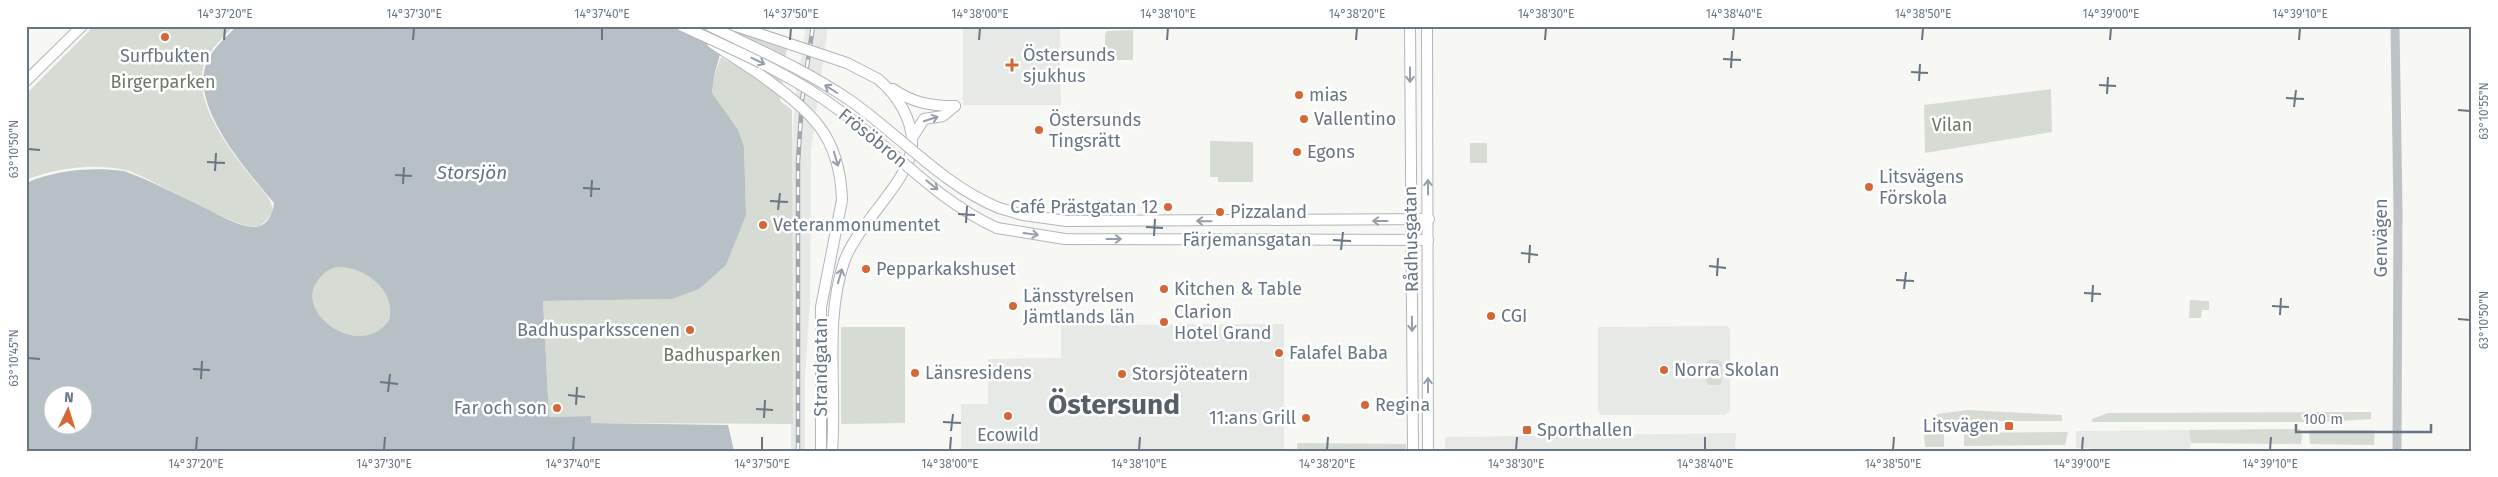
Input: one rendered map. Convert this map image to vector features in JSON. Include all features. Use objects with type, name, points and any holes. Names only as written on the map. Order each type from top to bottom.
[{"type":"main road","points":[[26,81],[82,26]]},
{"type":"main road","name":"Frösöbron","points":[[682,26],[763,63],[817,95],[873,135],[961,209],[998,228],[1065,239]]},
{"type":"main road","name":"Frösöbron","points":[[710,26],[802,71],[848,99],[959,189],[998,208],[1023,215],[1067,221]]},
{"type":"main road","points":[[736,26],[846,63],[878,79],[908,99],[929,106],[955,106],[943,116],[924,119],[912,138]]},
{"type":"main road","name":"Rådhusgatan","points":[[1410,26],[1410,240],[1413,451]]},
{"type":"main road","name":"Rådhusgatan","points":[[1427,26],[1429,219],[1428,451]]},
{"type":"main road","name":"Strandgatan","points":[[694,32],[758,73],[809,114],[827,136],[835,154],[841,177],[842,200],[841,213],[821,306],[821,451]]},
{"type":"main road","points":[[878,79],[892,91],[898,101],[912,138]]},
{"type":"main road","name":"Strandgatan","points":[[832,451],[833,324],[836,293],[845,259],[867,220],[903,172],[908,161],[912,138]]},
{"type":"main road","name":"Färjemansgatan","points":[[1067,221],[1429,219]]},
{"type":"main road","name":"Färjemansgatan","points":[[1065,239],[1428,240]]},
{"type":"street","name":"Genvägen","points":[[2395,26],[2398,210],[2397,451]]},
{"type":"shaded area","points":[[806,26],[828,26],[811,150],[810,303],[805,377],[805,451],[791,451],[791,162],[795,99]]},
{"type":"shaded area","name":"Östersunds sjukhus","points":[[963,26],[1060,26],[1061,105],[963,105]]},
{"type":"shaded area","points":[[1284,324],[1284,451],[961,451],[961,404],[988,404],[988,359],[1061,358],[1061,325]]},
{"type":"shaded area","name":"Norra Skolan","points":[[1727,326],[1730,329],[1730,411],[1725,415],[1601,415],[1598,411],[1598,327]]},
{"type":"shaded area","points":[[2189,430],[2191,443],[2189,451],[2090,451],[2090,448],[2076,448],[2076,431]]},
{"type":"shaded area","points":[[1736,433],[1735,451],[1445,451],[1445,437]]},
{"type":"green space","name":"Birgerparken","points":[[94,26],[234,26],[214,47],[205,62],[202,77],[203,92],[207,108],[224,139],[271,203],[273,213],[263,224],[249,226],[233,221],[154,182],[125,170],[101,167],[75,168],[49,172],[26,180],[26,94]]},
{"type":"green space","name":"Badhusparken","points":[[736,30],[787,46],[780,101],[792,110],[793,424],[591,423],[591,416],[549,417],[543,301],[672,299],[746,215],[744,147],[712,93],[714,76],[721,57],[729,62]]},
{"type":"green space","points":[[1133,30],[1133,60],[1109,60],[1105,57],[1105,35],[1107,31]]},
{"type":"green space","name":"Vilan","points":[[2051,89],[2052,132],[1925,153],[1924,105]]},
{"type":"green space","points":[[1210,141],[1253,142],[1253,182],[1218,182],[1218,177],[1210,177]]},
{"type":"green space","points":[[1470,143],[1487,143],[1487,163],[1470,163]]},
{"type":"green space","points":[[338,267],[358,271],[368,276],[383,290],[388,299],[390,309],[389,320],[377,331],[363,336],[348,334],[334,328],[322,318],[315,307],[312,294],[317,282],[326,272]]},
{"type":"green space","points":[[2190,300],[2209,301],[2209,310],[2202,310],[2201,318],[2189,318]]},
{"type":"green space","points":[[841,327],[905,327],[905,423],[841,424]]},
{"type":"green space","points":[[1709,360],[1719,360],[1722,363],[1722,382],[1719,385],[1709,385],[1706,381],[1706,362]]},
{"type":"green space","points":[[1968,410],[2062,415],[2062,421],[1936,421],[1937,414]]},
{"type":"green space","points":[[2371,412],[2371,419],[2326,422],[2092,422],[2092,419],[2108,413]]},
{"type":"green space","points":[[2300,429],[2302,436],[2301,444],[2191,443],[2189,430]]},
{"type":"green space","points":[[2309,430],[2375,430],[2374,445],[2310,444]]},
{"type":"green space","points":[[2068,432],[2065,445],[1964,446],[1964,433]]},
{"type":"green space","points":[[1924,434],[1944,434],[1944,447],[1925,447]]},
{"type":"green space","points":[[1297,443],[1406,444],[1406,451],[1297,451]]},
{"type":"water","name":"Storsjön","points":[[237,26],[728,26],[714,76],[712,93],[738,130],[744,147],[746,215],[726,265],[699,289],[672,299],[543,301],[549,417],[591,416],[591,423],[728,425],[734,451],[26,451],[26,183],[61,172],[99,169],[124,171],[236,223],[254,227],[259,226],[266,222],[271,215],[274,203],[236,156],[213,117],[206,98],[203,79],[207,62],[216,47]],"holes":[[[338,267],[358,271],[376,282],[388,299],[390,309],[389,320],[377,331],[363,336],[348,334],[334,328],[322,318],[315,307],[312,294],[317,282],[326,272]]]},
{"type":"railway","points":[[798,451],[798,162],[802,100],[813,26]]},
{"type":"place","name":"Surfbukten","points":[[165,37]]},
{"type":"place","name":"Östersunds sjukhus","points":[[1012,65]]},
{"type":"place","name":"mias","points":[[1299,95]]},
{"type":"place","name":"Vallentino","points":[[1304,119]]},
{"type":"place","name":"Östersunds Tingsrätt","points":[[1039,130]]},
{"type":"place","name":"Egons","points":[[1297,152]]},
{"type":"place","name":"Litsvägens Förskola","points":[[1869,187]]},
{"type":"place","name":"Café Prästgatan 12","points":[[1168,207]]},
{"type":"place","name":"Pizzaland","points":[[1220,212]]},
{"type":"place","name":"Veteranmonumentet","points":[[763,225]]},
{"type":"place","name":"Pepparkakshuset","points":[[866,269]]},
{"type":"place","name":"Kitchen & Table","points":[[1164,289]]},
{"type":"place","name":"Länsstyrelsen Jämtlands län","points":[[1013,306]]},
{"type":"place","name":"CGI","points":[[1491,316]]},
{"type":"place","name":"Clarion Hotel Grand","points":[[1164,322]]},
{"type":"place","name":"Badhusparksscenen","points":[[690,330]]},
{"type":"place","name":"Falafel Baba","points":[[1279,353]]},
{"type":"place","name":"Norra Skolan","points":[[1664,370]]},
{"type":"place","name":"Länsresidens","points":[[915,373]]},
{"type":"place","name":"Storsjöteatern","points":[[1122,374]]},
{"type":"place","name":"Regina","points":[[1365,405]]},
{"type":"place","name":"Far och son","points":[[557,408]]},
{"type":"place","name":"Ecowild","points":[[1008,416]]},
{"type":"place","name":"11:ans Grill","points":[[1306,418]]},
{"type":"place","name":"Litsvägen","points":[[2009,426]]},
{"type":"place","name":"Sporthallen","points":[[1527,430]]},
{"type":"district","name":"Östersund","points":[[1114,404]]}]
